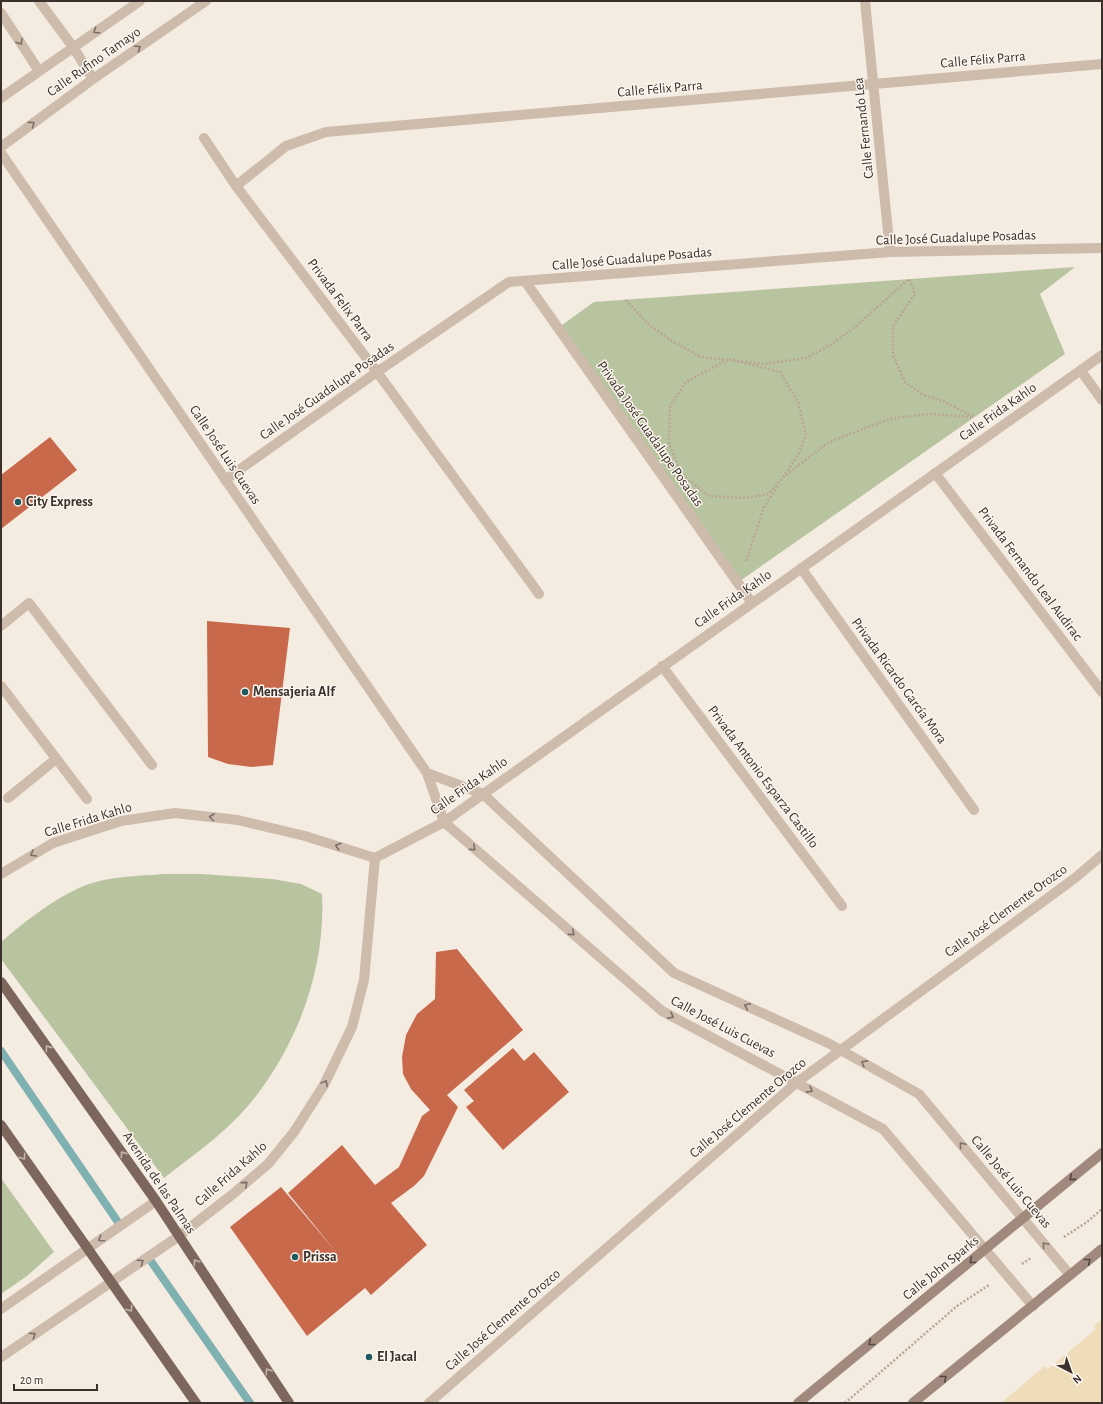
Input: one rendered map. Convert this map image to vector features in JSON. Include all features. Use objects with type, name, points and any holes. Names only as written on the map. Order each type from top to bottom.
[{"type":"main road","name":"Avenida de las Palmas","points":[[1,982],[156,1201],[289,1403]]},
{"type":"main road","points":[[1,1125],[196,1403]]},
{"type":"main road","name":"Calle John Sparks","points":[[798,1403],[1102,1153]]},
{"type":"main road","points":[[913,1403],[1102,1249]]},
{"type":"street","points":[[39,1],[73,47],[93,79]]},
{"type":"street","name":"Calle Rufino Tamayo","points":[[1,98],[140,1]]},
{"type":"street","name":"Calle Rufino Tamayo","points":[[1,147],[93,79],[206,1]]},
{"type":"street","name":"Calle Fernando Lea","points":[[865,1],[890,252]]},
{"type":"street","points":[[1,13],[40,72]]},
{"type":"street","name":"Calle Félix Parra","points":[[236,186],[286,146],[326,132],[1102,64]]},
{"type":"street","name":"Privada Felix Parra","points":[[204,138],[236,186],[377,372],[539,594]]},
{"type":"street","name":"Calle José Luis Cuevas","points":[[1,153],[427,773],[444,822],[662,1011],[738,1050],[796,1083],[883,1129],[1033,1306]]},
{"type":"street","name":"Calle José Guadalupe Posadas","points":[[225,480],[377,372],[509,282],[890,252],[1102,248]]},
{"type":"street","name":"Privada José Guadalupe Posadas","points":[[525,281],[752,603]]},
{"type":"street","name":"Calle Frida Kahlo","points":[[1,874],[53,842],[121,821],[175,813],[238,820],[305,836],[375,858],[444,822],[1102,355]]},
{"type":"street","points":[[1081,371],[1102,400]]},
{"type":"street","name":"Privada Fernando Leal Audirac","points":[[935,473],[1102,692]]},
{"type":"street","name":"Privada Ricardo García Mora","points":[[801,568],[974,810]]},
{"type":"street","points":[[1,626],[30,604],[152,765]]},
{"type":"street","name":"Privada Antonio Esparza Castillo","points":[[662,666],[842,906]]},
{"type":"street","points":[[1,686],[87,799]]},
{"type":"street","points":[[8,798],[56,759]]},
{"type":"street","points":[[427,773],[484,794]]},
{"type":"street","name":"Calle José Luis Cuevas","points":[[484,794],[674,973],[841,1051],[919,1094],[1070,1275]]},
{"type":"street","name":"Calle José Clemente Orozco","points":[[429,1403],[796,1083],[1076,878],[1102,855]]},
{"type":"street","name":"Calle Frida Kahlo","points":[[1,1357],[179,1236],[233,1194],[268,1164],[294,1132],[324,1085],[352,1027],[364,980],[375,858]]},
{"type":"street","points":[[1,1309],[156,1201]]},
{"type":"path","points":[[626,300],[650,326],[672,341],[701,357],[729,359],[764,364],[806,358],[832,344],[856,326],[909,279],[915,294],[893,326],[893,355],[905,382],[922,396],[943,402],[974,417],[929,414],[889,420],[829,442],[792,469],[782,479],[768,494],[746,498],[709,496],[681,474],[669,443],[670,406],[686,382],[729,359],[780,372],[798,402],[806,435],[799,454],[782,479],[764,506],[745,562]]},
{"type":"path","points":[[845,1403],[957,1306],[1087,1222],[1102,1209]]},
{"type":"green space","points":[[1075,267],[1040,294],[1065,354],[737,583],[558,328],[594,302]]},
{"type":"green space","points":[[166,874],[201,874],[272,879],[301,884],[322,894],[322,923],[319,951],[313,980],[293,1035],[280,1060],[264,1085],[238,1117],[207,1145],[164,1178],[1,959],[1,942],[38,912],[79,888],[111,879]]},
{"type":"green space","points":[[1,1178],[54,1252],[27,1276],[1,1294]]},
{"type":"sand","points":[[1102,1319],[1102,1403],[1001,1403],[1045,1366],[1048,1369],[1096,1329],[1094,1326]]},
{"type":"building","name":"City Express","points":[[50,437],[77,470],[1,529],[1,475]]},
{"type":"building","name":"Mensajeria Alf","points":[[207,621],[290,628],[273,765],[252,767],[228,764],[208,757]]},
{"type":"building","points":[[457,949],[523,1030],[447,1095],[458,1107],[424,1176],[414,1186],[391,1203],[427,1245],[371,1295],[365,1288],[307,1336],[230,1227],[281,1187],[337,1253],[288,1193],[342,1145],[375,1185],[399,1167],[422,1116],[430,1110],[411,1089],[403,1074],[402,1057],[406,1035],[417,1014],[435,999],[436,952]]},
{"type":"building","points":[[513,1048],[524,1061],[534,1052],[569,1092],[503,1150],[466,1107],[474,1101],[464,1090]]},
{"type":"waterway","points":[[1,1051],[120,1225]]},
{"type":"waterway","points":[[148,1257],[250,1403]]},
{"type":"place","name":"City Express","points":[[18,502]]},
{"type":"place","name":"Mensajeria Alf","points":[[245,692]]},
{"type":"place","name":"Prissa","points":[[295,1257]]},
{"type":"place","name":"El Jacal","points":[[369,1357]]}]
